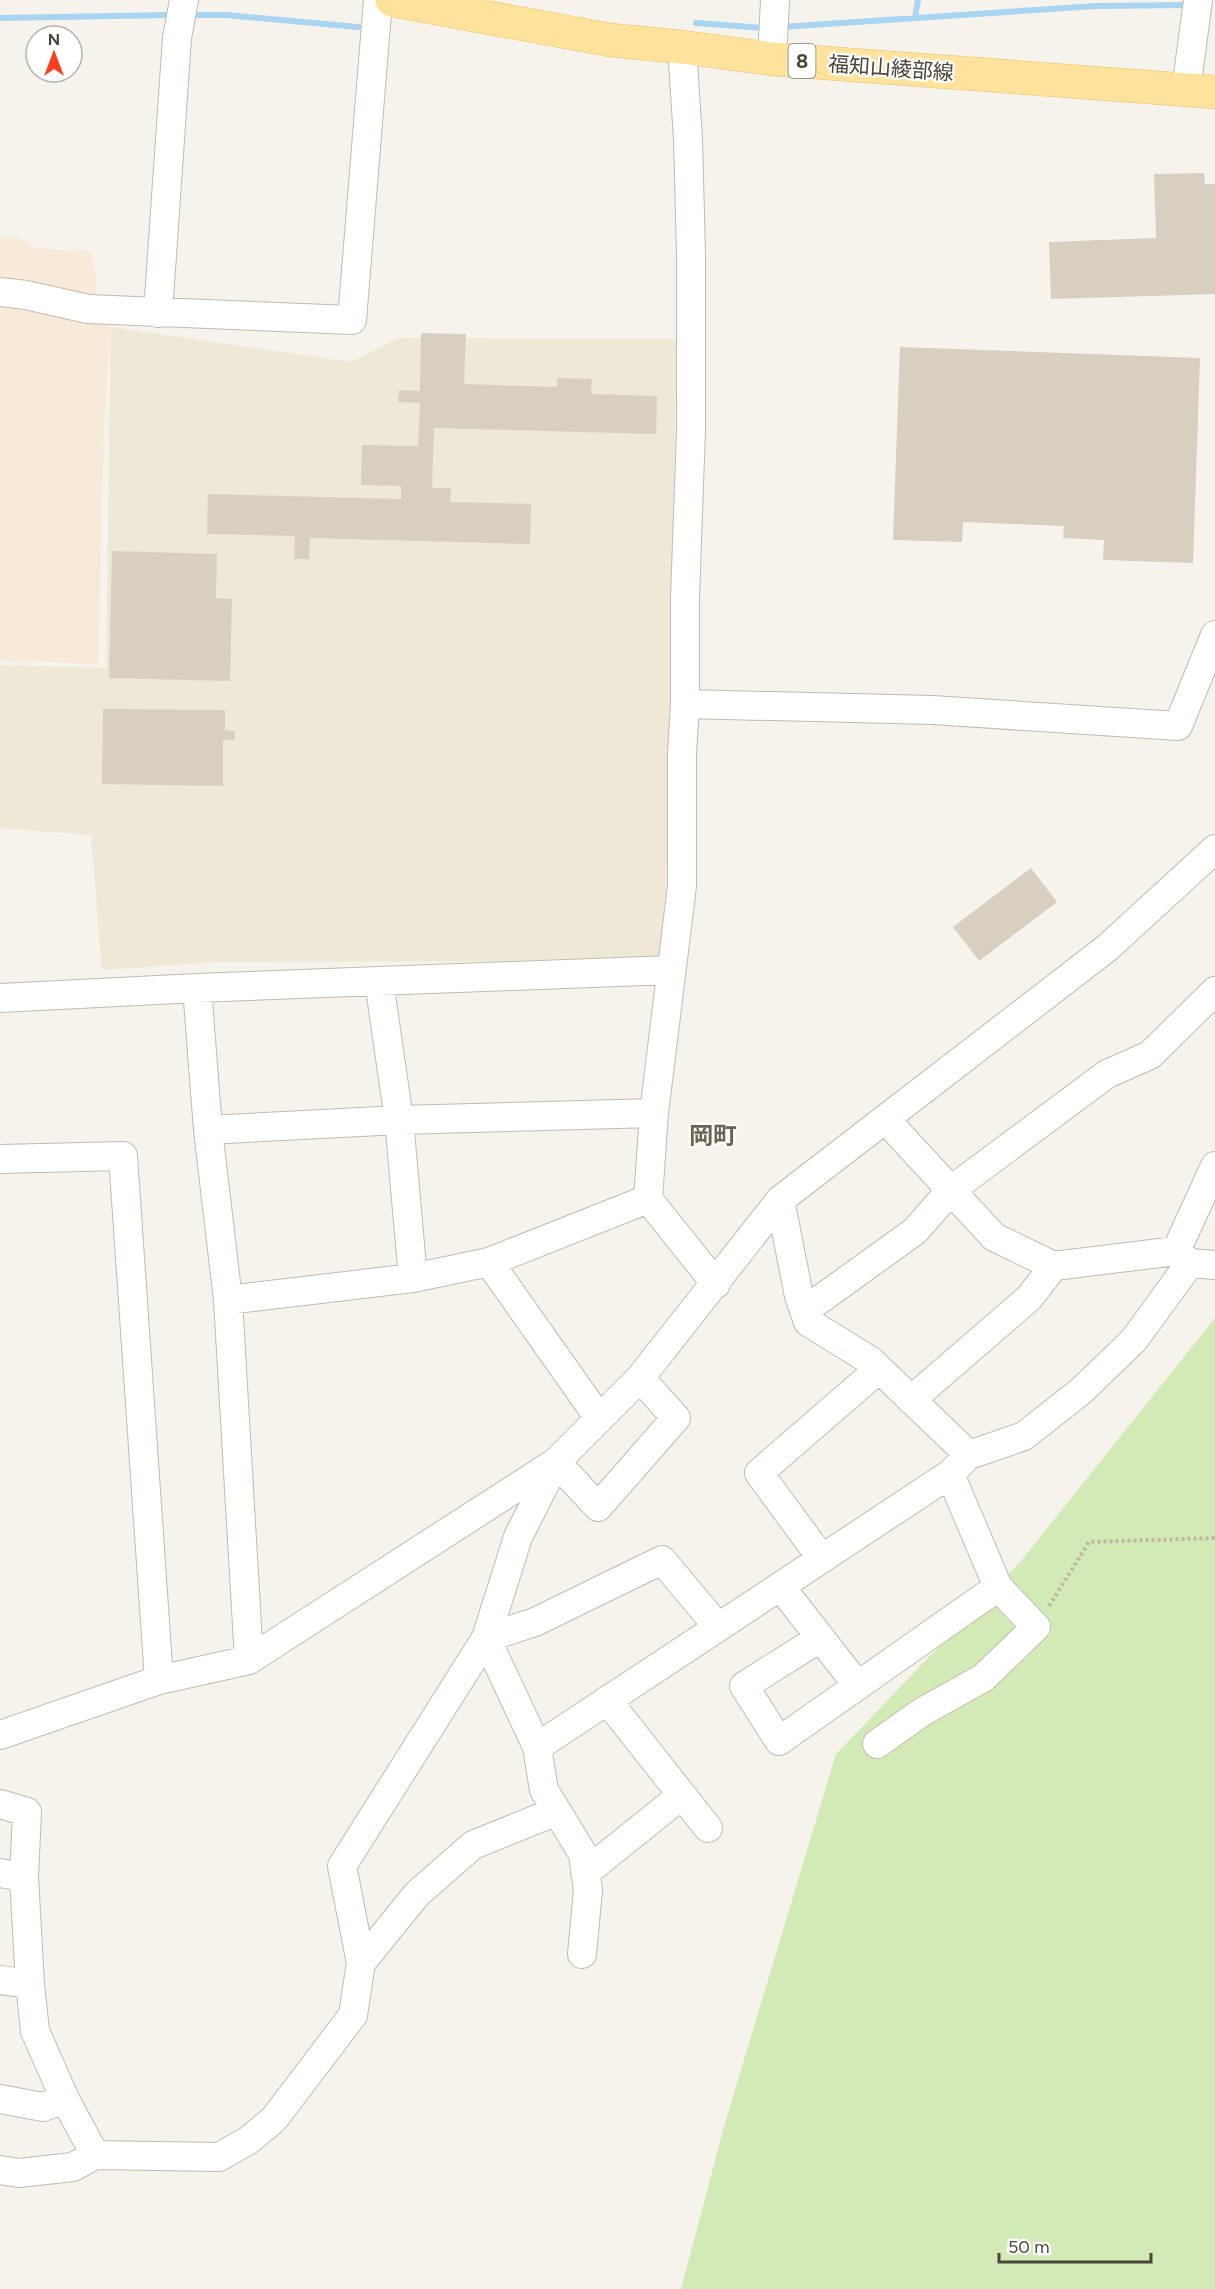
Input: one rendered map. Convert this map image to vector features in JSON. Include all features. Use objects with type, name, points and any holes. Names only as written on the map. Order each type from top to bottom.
[{"type":"main road","name":"福知山綾部線","points":[[392,0],[610,40],[682,46],[772,59],[1201,91]]},
{"type":"street","points":[[158,313],[177,39],[184,0]]},
{"type":"street","points":[[0,292],[26,295],[88,309],[352,320],[378,0]]},
{"type":"street","points":[[772,59],[775,0]]},
{"type":"street","points":[[1198,0],[1201,91]]},
{"type":"street","points":[[682,46],[688,139],[691,254],[691,430],[685,598],[682,886],[654,1113],[648,1199],[716,1284]]},
{"type":"street","points":[[685,704],[932,710],[1178,726],[1215,635]]},
{"type":"street","points":[[0,1736],[159,1680],[249,1660],[556,1462],[640,1378],[780,1200],[1107,948],[1215,849]]},
{"type":"street","points":[[0,998],[671,970]]},
{"type":"street","points":[[379,981],[399,1120],[413,1278]]},
{"type":"street","points":[[197,988],[208,1130],[228,1300],[249,1660]]},
{"type":"street","points":[[804,1311],[915,1231],[951,1190],[1107,1074],[1150,1055],[1215,991]]},
{"type":"street","points":[[208,1130],[399,1120],[654,1113]]},
{"type":"street","points":[[885,1119],[994,1237],[1054,1266],[1194,1260]]},
{"type":"street","points":[[0,1160],[123,1156],[159,1680]]},
{"type":"street","points":[[537,1747],[822,1559],[959,1465],[1024,1436],[1081,1391],[1134,1340],[1194,1260],[1215,1166]]},
{"type":"street","points":[[228,1300],[413,1278],[489,1262],[648,1199]]},
{"type":"street","points":[[780,1200],[799,1296],[808,1322],[871,1361],[911,1400],[959,1465],[998,1587],[1036,1628],[983,1678],[922,1712],[877,1744]]},
{"type":"street","points":[[489,1262],[599,1418]]},
{"type":"street","points":[[911,1400],[1029,1298],[1054,1266]]},
{"type":"street","points":[[822,1559],[759,1473],[879,1369]]},
{"type":"street","points":[[556,1462],[598,1507],[676,1418],[640,1378]]},
{"type":"street","points":[[0,2170],[19,2173],[73,2167],[95,2155],[219,2157],[249,2140],[274,2119],[353,2015],[361,1963],[342,1866],[486,1638],[518,1537],[556,1462]]},
{"type":"street","points":[[486,1638],[535,1622],[663,1560],[718,1628]]},
{"type":"street","points":[[780,1587],[858,1686]]},
{"type":"street","points":[[820,1638],[744,1686],[779,1741],[998,1587]]},
{"type":"street","points":[[486,1638],[537,1747],[544,1790],[583,1854],[588,1890],[582,1954]]},
{"type":"street","points":[[607,1700],[708,1828]]},
{"type":"street","points":[[585,1874],[682,1795]]},
{"type":"street","points":[[0,1804],[27,1812],[12,1875],[30,1984],[35,2031],[65,2099],[95,2155]]},
{"type":"street","points":[[361,1963],[417,1894],[473,1845],[556,1811]]},
{"type":"street","points":[[0,1980],[30,1984]]},
{"type":"street","points":[[0,2099],[43,2107],[65,2099]]},
{"type":"path","points":[[1036,1628],[1089,1542],[1215,1538]]},
{"type":"shaded area","points":[[0,237],[21,238],[32,248],[92,252],[98,296],[113,300],[104,421],[98,664],[0,660]]},
{"type":"shaded area","points":[[111,327],[351,362],[398,338],[677,339],[665,961],[215,962],[102,970],[91,835],[0,828],[0,665],[106,668]]},
{"type":"green space","points":[[1215,1318],[1215,2289],[681,2289],[725,2123],[836,1754],[1021,1561]]},
{"type":"building","points":[[1204,173],[1205,184],[1215,184],[1215,294],[1051,299],[1049,242],[1156,238],[1154,174]]},
{"type":"building","points":[[421,333],[466,334],[464,384],[557,387],[557,378],[592,379],[591,394],[657,396],[656,434],[434,428],[432,488],[451,488],[450,502],[531,504],[530,544],[310,538],[309,559],[294,559],[295,536],[207,534],[208,494],[401,499],[401,486],[361,485],[362,445],[418,446],[420,403],[398,402],[399,390],[420,391]]},
{"type":"building","points":[[900,347],[1200,358],[1193,563],[1103,560],[1104,540],[1063,538],[1064,526],[963,522],[962,542],[893,540]]},
{"type":"building","points":[[112,551],[217,554],[216,598],[232,599],[230,681],[109,678]]},
{"type":"building","points":[[103,709],[225,710],[225,730],[235,731],[235,740],[223,740],[223,786],[102,784]]},
{"type":"building","points":[[1031,868],[1057,902],[979,961],[953,927]]},
{"type":"waterway","points":[[915,17],[918,0]]},
{"type":"waterway","points":[[781,27],[1096,6],[1190,5]]},
{"type":"waterway","points":[[0,18],[172,15]]},
{"type":"waterway","points":[[189,15],[226,15],[358,27]]},
{"type":"waterway","points":[[696,23],[765,28]]},
{"type":"district","name":"岡町","points":[[713,1135]]}]
